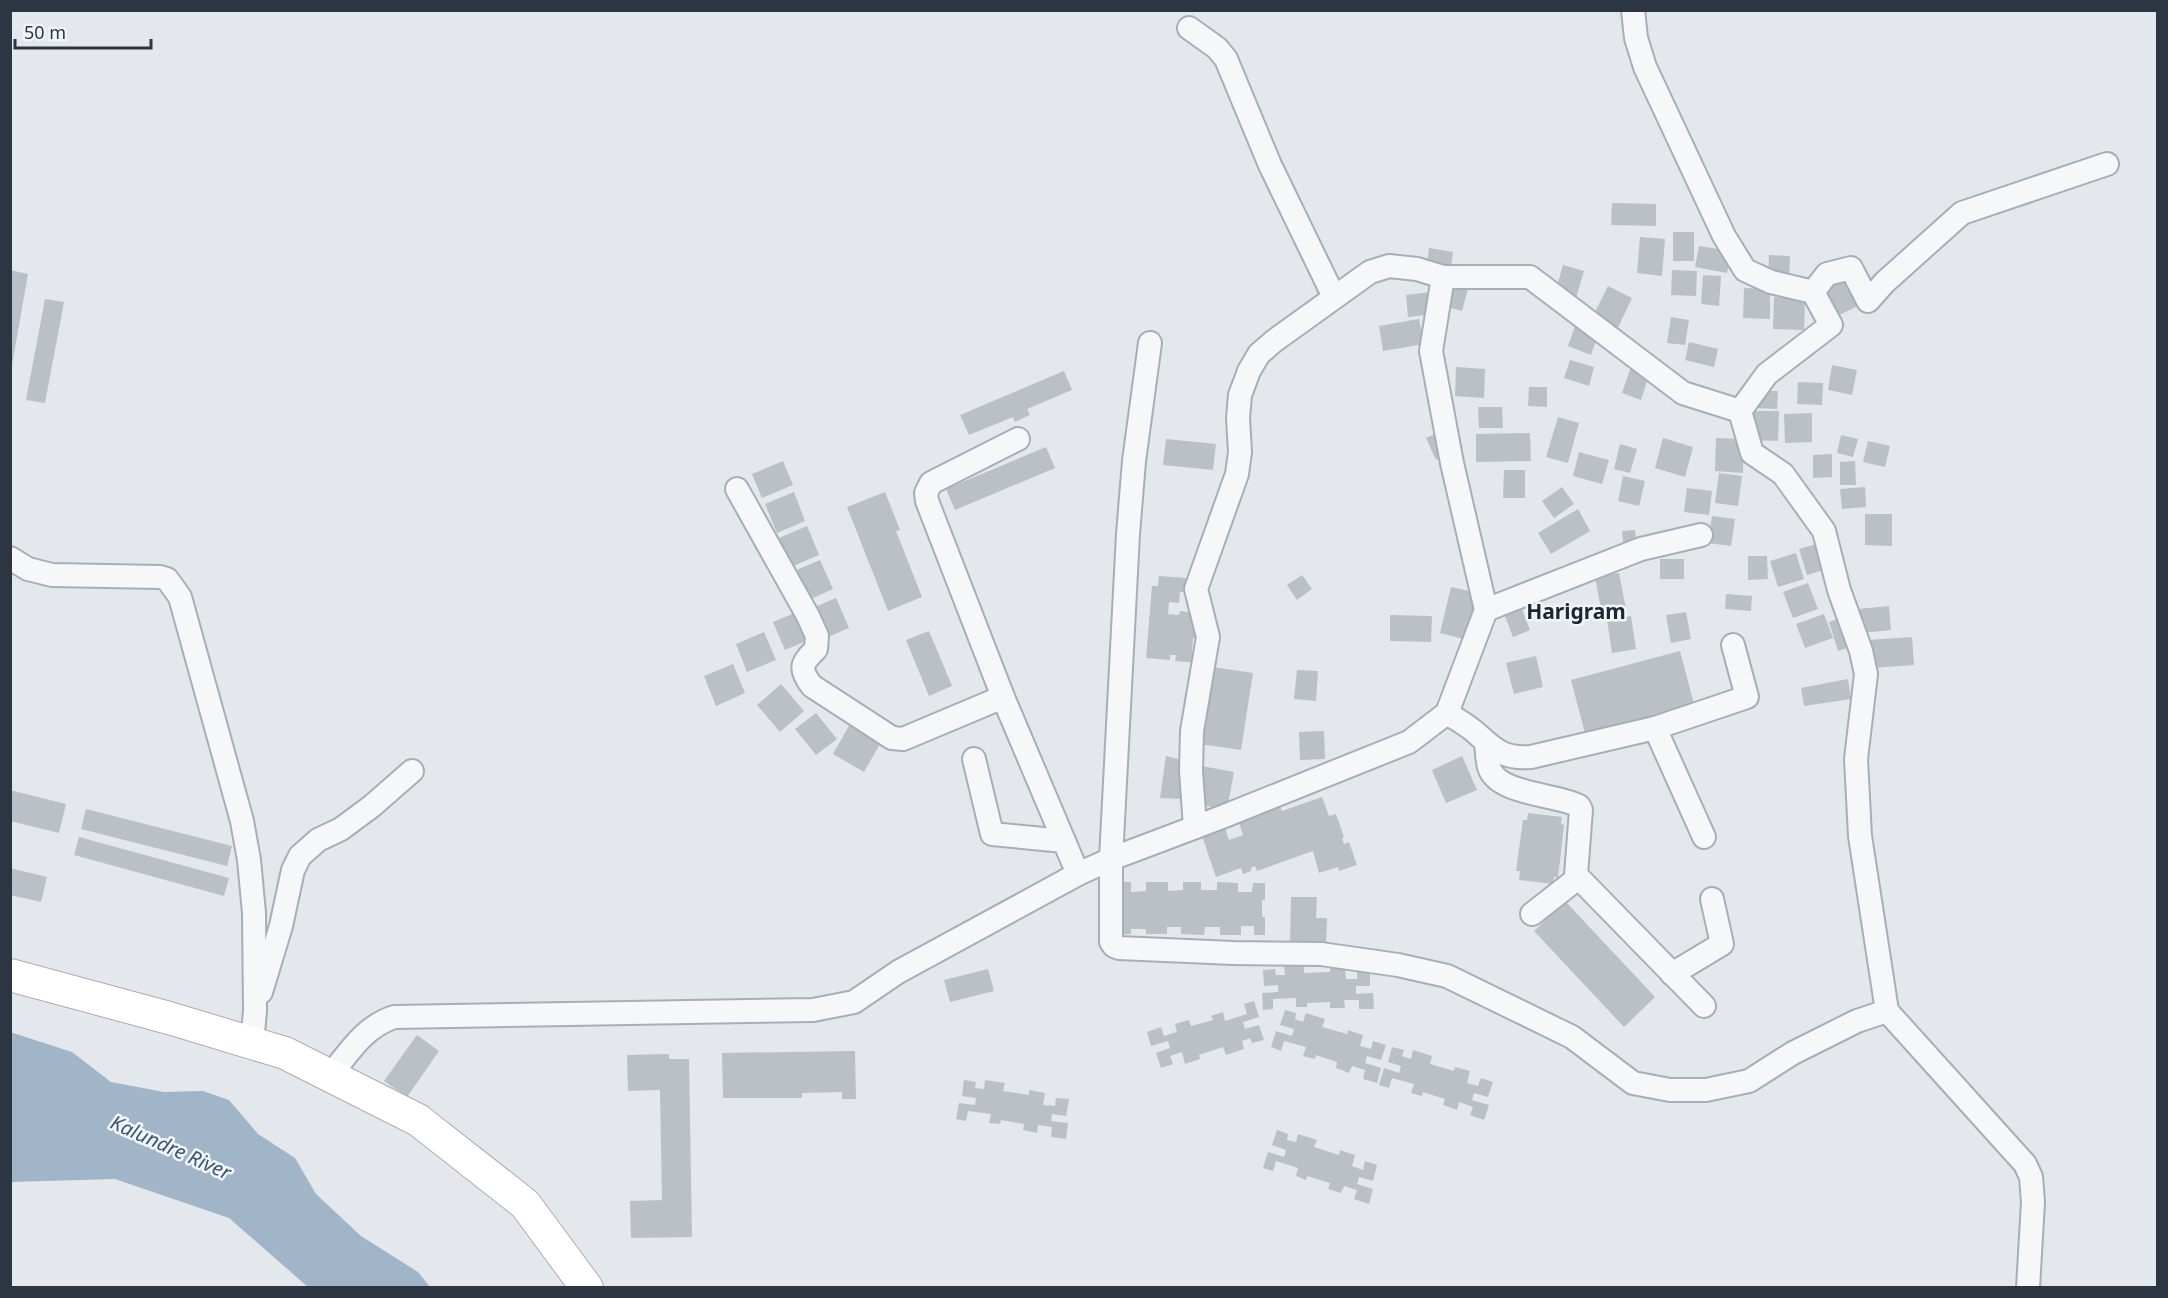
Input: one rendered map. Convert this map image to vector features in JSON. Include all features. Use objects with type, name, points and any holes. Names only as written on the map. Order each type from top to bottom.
[{"type":"main road","points":[[10,975],[169,1018],[285,1053],[418,1120],[525,1204],[587,1287]]},
{"type":"street","points":[[1633,10],[1636,38],[1645,67],[1724,236],[1745,270],[1771,282],[1813,292],[1831,325],[1767,374],[1740,411]]},
{"type":"street","points":[[1189,28],[1217,48],[1226,59],[1270,165],[1334,297]]},
{"type":"street","points":[[1813,292],[1827,274],[1851,268],[1868,301],[1885,282],[1962,213],[2107,164]]},
{"type":"street","points":[[1195,827],[1192,730],[1208,637],[1196,589],[1237,474],[1240,452],[1239,395],[1259,354],[1274,341],[1334,297],[1379,268],[1389,266],[1417,269],[1443,277],[1530,277],[1683,393],[1740,411]]},
{"type":"street","points":[[330,1076],[366,1032],[380,1022],[394,1017],[813,1010],[854,1002],[898,972],[1078,874],[1409,742],[1447,713],[1486,610],[1452,463],[1431,351],[1443,277]]},
{"type":"street","points":[[1150,343],[1134,461],[1128,534],[1111,859],[1111,942],[1114,946],[1233,953],[1321,954],[1398,965],[1447,976],[1572,1037],[1633,1083],[1670,1090],[1706,1090],[1749,1081],[1793,1053],[1857,1021],[1887,1011]]},
{"type":"street","points":[[1740,411],[1752,453],[1783,474],[1824,531],[1839,590],[1861,651],[1866,674],[1856,759],[1860,836],[1887,1011],[2025,1164],[2031,1177],[2033,1202],[2028,1287]]},
{"type":"street","points":[[1018,439],[931,483],[926,493],[927,501],[1003,697],[1078,874]]},
{"type":"street","points":[[737,489],[817,636],[816,649],[805,661],[803,669],[804,676],[812,686],[892,738],[903,740],[1003,697]]},
{"type":"street","points":[[1486,610],[1641,549],[1701,535]]},
{"type":"street","points":[[10,558],[28,569],[52,575],[160,577],[167,579],[180,597],[244,831],[249,860],[254,913],[255,1011],[252,1043]]},
{"type":"street","points":[[1447,713],[1474,731],[1503,755],[1531,757],[1655,728],[1746,699],[1747,693],[1733,645]]},
{"type":"street","points":[[1655,728],[1704,837]]},
{"type":"street","points":[[1486,743],[1489,767],[1506,784],[1579,806],[1581,810],[1575,869],[1578,878],[1704,1006]]},
{"type":"street","points":[[974,759],[992,834],[1064,841]]},
{"type":"street","points":[[255,1011],[281,926],[293,870],[300,856],[308,847],[341,829],[372,806],[412,771]]},
{"type":"street","points":[[1532,914],[1578,878]]},
{"type":"street","points":[[1672,974],[1722,944],[1712,899]]},
{"type":"water","name":"Kalundre River","points":[[10,1032],[72,1052],[111,1082],[164,1092],[203,1091],[229,1100],[258,1134],[295,1158],[316,1194],[361,1236],[418,1272],[430,1287],[308,1287],[229,1218],[115,1179],[11,1182]]},
{"type":"building","points":[[1612,203],[1656,204],[1656,226],[1611,225]]},
{"type":"building","points":[[1673,232],[1694,232],[1694,261],[1673,261]]},
{"type":"building","points":[[1640,237],[1665,239],[1662,276],[1637,273]]},
{"type":"building","points":[[1699,246],[1731,251],[1727,273],[1695,267]]},
{"type":"building","points":[[1429,248],[1453,252],[1451,268],[1427,264]]},
{"type":"building","points":[[1769,255],[1790,256],[1789,282],[1768,281]]},
{"type":"building","points":[[1563,265],[1584,271],[1576,298],[1555,293]]},
{"type":"building","points":[[10,270],[28,274],[12,365],[10,365]]},
{"type":"building","points":[[1672,270],[1697,271],[1696,296],[1671,295]]},
{"type":"building","points":[[1851,274],[1864,303],[1837,316],[1824,286]]},
{"type":"building","points":[[1703,275],[1721,276],[1719,306],[1701,304]]},
{"type":"building","points":[[1453,279],[1470,281],[1462,311],[1444,306]]},
{"type":"building","points":[[1608,286],[1632,298],[1616,332],[1591,320]]},
{"type":"building","points":[[1744,288],[1770,289],[1770,319],[1743,318]]},
{"type":"building","points":[[1430,292],[1433,314],[1408,317],[1406,295]]},
{"type":"building","points":[[1774,297],[1805,299],[1804,330],[1773,329]]},
{"type":"building","points":[[45,299],[64,302],[45,403],[26,400]]},
{"type":"building","points":[[1671,317],[1689,320],[1685,345],[1667,343]]},
{"type":"building","points":[[1419,319],[1424,344],[1383,351],[1379,326]]},
{"type":"building","points":[[1576,323],[1599,332],[1591,355],[1568,346]]},
{"type":"building","points":[[1689,342],[1718,349],[1714,367],[1685,360]]},
{"type":"building","points":[[1570,360],[1594,367],[1589,386],[1564,378]]},
{"type":"building","points":[[1633,361],[1649,374],[1641,400],[1622,393]]},
{"type":"building","points":[[1832,365],[1857,370],[1852,395],[1828,390]]},
{"type":"building","points":[[1456,367],[1485,369],[1484,398],[1455,396]]},
{"type":"building","points":[[1064,371],[1072,390],[1027,409],[1030,415],[1015,422],[1013,417],[969,435],[960,415]]},
{"type":"building","points":[[1798,382],[1823,383],[1822,405],[1797,404]]},
{"type":"building","points":[[1529,387],[1547,387],[1547,407],[1528,406]]},
{"type":"building","points":[[1756,391],[1778,391],[1777,409],[1756,408]]},
{"type":"building","points":[[1478,407],[1502,407],[1503,428],[1479,428]]},
{"type":"building","points":[[1750,411],[1779,411],[1778,441],[1749,440]]},
{"type":"building","points":[[1812,413],[1812,442],[1785,443],[1784,414]]},
{"type":"building","points":[[1558,417],[1579,423],[1568,463],[1546,457]]},
{"type":"building","points":[[1530,433],[1531,461],[1476,462],[1476,434]]},
{"type":"building","points":[[1435,434],[1446,455],[1436,460],[1426,438]]},
{"type":"building","points":[[1841,435],[1858,439],[1853,457],[1837,453]]},
{"type":"building","points":[[1663,438],[1693,447],[1685,477],[1655,468]]},
{"type":"building","points":[[1716,438],[1744,439],[1743,473],[1715,471]]},
{"type":"building","points":[[1166,439],[1216,444],[1213,470],[1163,465]]},
{"type":"building","points":[[1868,441],[1890,446],[1885,467],[1863,462]]},
{"type":"building","points":[[1620,444],[1637,449],[1630,473],[1614,469]]},
{"type":"building","points":[[1046,447],[1055,468],[955,510],[946,489]]},
{"type":"building","points":[[1579,452],[1609,460],[1602,484],[1573,476]]},
{"type":"building","points":[[1832,454],[1832,477],[1813,478],[1813,455]]},
{"type":"building","points":[[783,461],[793,485],[762,498],[752,474]]},
{"type":"building","points":[[1855,461],[1856,485],[1840,485],[1840,462]]},
{"type":"building","points":[[1504,470],[1525,470],[1525,498],[1503,498]]},
{"type":"building","points":[[1719,473],[1742,476],[1738,506],[1715,503]]},
{"type":"building","points":[[1623,476],[1645,481],[1639,506],[1618,501]]},
{"type":"building","points":[[1562,487],[1574,504],[1554,518],[1542,501]]},
{"type":"building","points":[[1865,487],[1866,507],[1842,509],[1840,489]]},
{"type":"building","points":[[1687,488],[1712,491],[1709,515],[1684,512]]},
{"type":"building","points":[[794,492],[805,521],[777,533],[765,504]]},
{"type":"building","points":[[885,492],[900,530],[896,531],[922,597],[888,611],[847,507]]},
{"type":"building","points":[[1578,509],[1590,531],[1551,554],[1538,533]]},
{"type":"building","points":[[1865,514],[1892,514],[1892,546],[1865,545]]},
{"type":"building","points":[[1712,516],[1735,519],[1731,546],[1708,543]]},
{"type":"building","points":[[807,526],[819,555],[791,567],[779,538]]},
{"type":"building","points":[[1635,530],[1636,541],[1623,542],[1622,531]]},
{"type":"building","points":[[1823,542],[1830,568],[1807,575],[1799,549]]},
{"type":"building","points":[[1796,553],[1804,579],[1778,587],[1770,561]]},
{"type":"building","points":[[1748,556],[1767,556],[1768,579],[1748,580]]},
{"type":"building","points":[[1660,559],[1684,559],[1684,579],[1660,579]]},
{"type":"building","points":[[820,560],[833,589],[804,602],[792,572]]},
{"type":"building","points":[[1619,573],[1626,609],[1602,614],[1595,577]]},
{"type":"building","points":[[1302,575],[1312,589],[1297,600],[1287,585]]},
{"type":"building","points":[[1159,576],[1186,578],[1185,592],[1180,592],[1179,603],[1169,602],[1168,614],[1179,615],[1180,611],[1197,613],[1199,639],[1193,638],[1192,652],[1202,653],[1201,663],[1175,661],[1176,655],[1170,655],[1170,660],[1146,658],[1152,586],[1158,586]]},
{"type":"building","points":[[1808,583],[1818,609],[1793,618],[1783,592]]},
{"type":"building","points":[[1451,587],[1479,593],[1467,640],[1440,633]]},
{"type":"building","points":[[1726,594],[1752,596],[1751,611],[1725,609]]},
{"type":"building","points":[[836,598],[849,628],[821,640],[808,610]]},
{"type":"building","points":[[1520,604],[1530,630],[1513,637],[1503,611]]},
{"type":"building","points":[[1889,606],[1891,630],[1861,633],[1858,609]]},
{"type":"building","points":[[802,610],[813,638],[785,650],[773,622]]},
{"type":"building","points":[[1686,612],[1691,639],[1671,643],[1666,615]]},
{"type":"building","points":[[1824,614],[1833,638],[1805,648],[1796,624]]},
{"type":"building","points":[[1390,615],[1432,616],[1431,642],[1390,641]]},
{"type":"building","points":[[1631,616],[1636,649],[1612,653],[1607,620]]},
{"type":"building","points":[[1847,616],[1856,645],[1838,651],[1829,622]]},
{"type":"building","points":[[929,631],[952,686],[929,696],[906,640]]},
{"type":"building","points":[[764,632],[776,660],[747,672],[736,644]]},
{"type":"building","points":[[1912,637],[1914,665],[1871,668],[1868,640]]},
{"type":"building","points":[[1680,651],[1695,708],[1586,737],[1571,680]]},
{"type":"building","points":[[1536,656],[1543,687],[1514,694],[1506,663]]},
{"type":"building","points":[[733,664],[745,693],[716,706],[704,676]]},
{"type":"building","points":[[1206,666],[1253,673],[1241,750],[1193,743]]},
{"type":"building","points":[[1297,670],[1318,671],[1316,701],[1294,699]]},
{"type":"building","points":[[1848,679],[1851,699],[1804,706],[1801,688]]},
{"type":"building","points":[[781,684],[804,711],[780,732],[757,705]]},
{"type":"building","points":[[816,713],[837,739],[816,755],[795,729]]},
{"type":"building","points":[[850,724],[881,742],[864,772],[833,754]]},
{"type":"building","points":[[1324,731],[1325,759],[1300,760],[1299,732]]},
{"type":"building","points":[[1166,756],[1186,761],[1181,799],[1160,798]]},
{"type":"building","points":[[1462,756],[1477,790],[1446,803],[1432,770]]},
{"type":"building","points":[[1202,766],[1234,772],[1227,810],[1195,804]]},
{"type":"building","points":[[10,790],[66,804],[59,833],[10,821]]},
{"type":"building","points":[[1322,797],[1329,816],[1336,814],[1344,837],[1342,838],[1344,844],[1349,842],[1357,865],[1339,871],[1338,867],[1319,873],[1313,851],[1257,871],[1255,866],[1251,868],[1251,871],[1243,874],[1241,868],[1216,877],[1201,833],[1224,825],[1229,840],[1243,835],[1238,820],[1279,805],[1282,811]]},
{"type":"building","points":[[86,809],[232,846],[227,866],[81,829]]},
{"type":"building","points":[[1528,813],[1562,817],[1561,824],[1564,825],[1558,878],[1554,877],[1553,884],[1519,880],[1520,871],[1516,871],[1523,820],[1527,820]]},
{"type":"building","points":[[79,837],[229,878],[224,896],[74,855]]},
{"type":"building","points":[[10,868],[47,877],[41,902],[10,895]]},
{"type":"building","points":[[1122,882],[1131,882],[1131,892],[1146,891],[1146,882],[1168,882],[1168,891],[1183,890],[1183,882],[1201,882],[1201,890],[1217,890],[1217,882],[1238,883],[1238,892],[1252,892],[1253,883],[1265,883],[1262,917],[1265,917],[1265,935],[1254,935],[1254,926],[1241,926],[1241,935],[1220,935],[1220,927],[1205,927],[1204,935],[1181,934],[1181,927],[1167,927],[1167,934],[1146,934],[1146,929],[1131,929],[1131,934],[1121,934]]},
{"type":"building","points":[[1291,897],[1317,897],[1316,918],[1327,918],[1326,945],[1290,945]]},
{"type":"building","points":[[1565,901],[1655,997],[1624,1027],[1534,931]]},
{"type":"building","points":[[1304,965],[1304,973],[1330,972],[1330,968],[1345,967],[1346,979],[1357,979],[1357,970],[1370,969],[1370,986],[1356,986],[1356,994],[1373,993],[1374,1009],[1359,1009],[1359,1000],[1344,1000],[1345,1008],[1330,1008],[1330,1002],[1307,1003],[1307,1007],[1296,1007],[1296,998],[1273,999],[1273,1009],[1263,1010],[1262,993],[1278,992],[1278,985],[1264,986],[1263,970],[1275,969],[1276,975],[1285,975],[1284,966]]},
{"type":"building","points":[[988,969],[994,991],[950,1002],[944,980]]},
{"type":"building","points":[[1254,1001],[1259,1017],[1243,1022],[1245,1029],[1259,1025],[1264,1040],[1252,1043],[1250,1038],[1242,1041],[1244,1049],[1226,1055],[1223,1047],[1199,1055],[1200,1059],[1185,1064],[1182,1052],[1170,1056],[1173,1064],[1161,1068],[1156,1053],[1170,1048],[1168,1041],[1151,1046],[1147,1032],[1161,1027],[1164,1036],[1177,1032],[1175,1024],[1189,1020],[1191,1026],[1213,1020],[1211,1016],[1223,1012],[1225,1021],[1247,1014],[1244,1004]]},
{"type":"building","points":[[1285,1010],[1296,1013],[1295,1019],[1303,1022],[1306,1013],[1325,1019],[1322,1027],[1347,1034],[1348,1030],[1363,1035],[1360,1046],[1371,1049],[1373,1041],[1386,1045],[1381,1060],[1367,1056],[1365,1063],[1381,1068],[1377,1083],[1363,1079],[1365,1070],[1352,1066],[1349,1073],[1336,1068],[1337,1062],[1316,1055],[1315,1059],[1303,1056],[1306,1047],[1284,1041],[1281,1051],[1271,1047],[1276,1031],[1292,1036],[1294,1029],[1280,1025]]},
{"type":"building","points":[[417,1035],[439,1051],[407,1097],[384,1081]]},
{"type":"building","points":[[1392,1047],[1404,1050],[1402,1056],[1411,1059],[1413,1050],[1432,1056],[1430,1064],[1454,1071],[1455,1067],[1470,1071],[1467,1083],[1478,1086],[1481,1078],[1493,1082],[1488,1097],[1474,1093],[1472,1100],[1489,1105],[1484,1120],[1470,1115],[1473,1107],[1459,1102],[1457,1110],[1443,1105],[1445,1099],[1423,1092],[1422,1096],[1411,1093],[1414,1084],[1392,1078],[1389,1088],[1379,1085],[1384,1068],[1399,1073],[1401,1066],[1388,1062]]},
{"type":"building","points":[[855,1051],[856,1099],[842,1099],[842,1092],[802,1093],[802,1098],[723,1098],[722,1053]]},
{"type":"building","points":[[669,1054],[669,1059],[689,1059],[692,1237],[631,1238],[630,1201],[662,1200],[660,1090],[628,1091],[627,1055]]},
{"type":"building","points":[[964,1080],[976,1082],[975,1088],[984,1089],[985,1080],[1005,1083],[1003,1091],[1029,1095],[1029,1090],[1045,1093],[1043,1105],[1055,1106],[1056,1098],[1069,1099],[1066,1116],[1052,1114],[1051,1121],[1068,1123],[1066,1139],[1051,1137],[1052,1127],[1038,1125],[1037,1133],[1023,1130],[1024,1124],[1001,1120],[1000,1124],[989,1123],[991,1114],[968,1111],[966,1121],[956,1119],[959,1103],[975,1105],[976,1098],[962,1096]]},
{"type":"building","points":[[1277,1130],[1288,1134],[1287,1140],[1296,1142],[1298,1134],[1317,1140],[1314,1147],[1339,1155],[1340,1150],[1355,1155],[1352,1166],[1363,1170],[1365,1161],[1377,1165],[1373,1181],[1359,1177],[1357,1184],[1373,1189],[1369,1204],[1354,1199],[1357,1190],[1344,1186],[1341,1193],[1328,1189],[1330,1183],[1307,1176],[1306,1180],[1296,1176],[1298,1168],[1276,1161],[1273,1171],[1263,1168],[1268,1152],[1284,1157],[1286,1150],[1272,1145]]},
{"type":"district","name":"Harigram","points":[[1576,611]]}]
